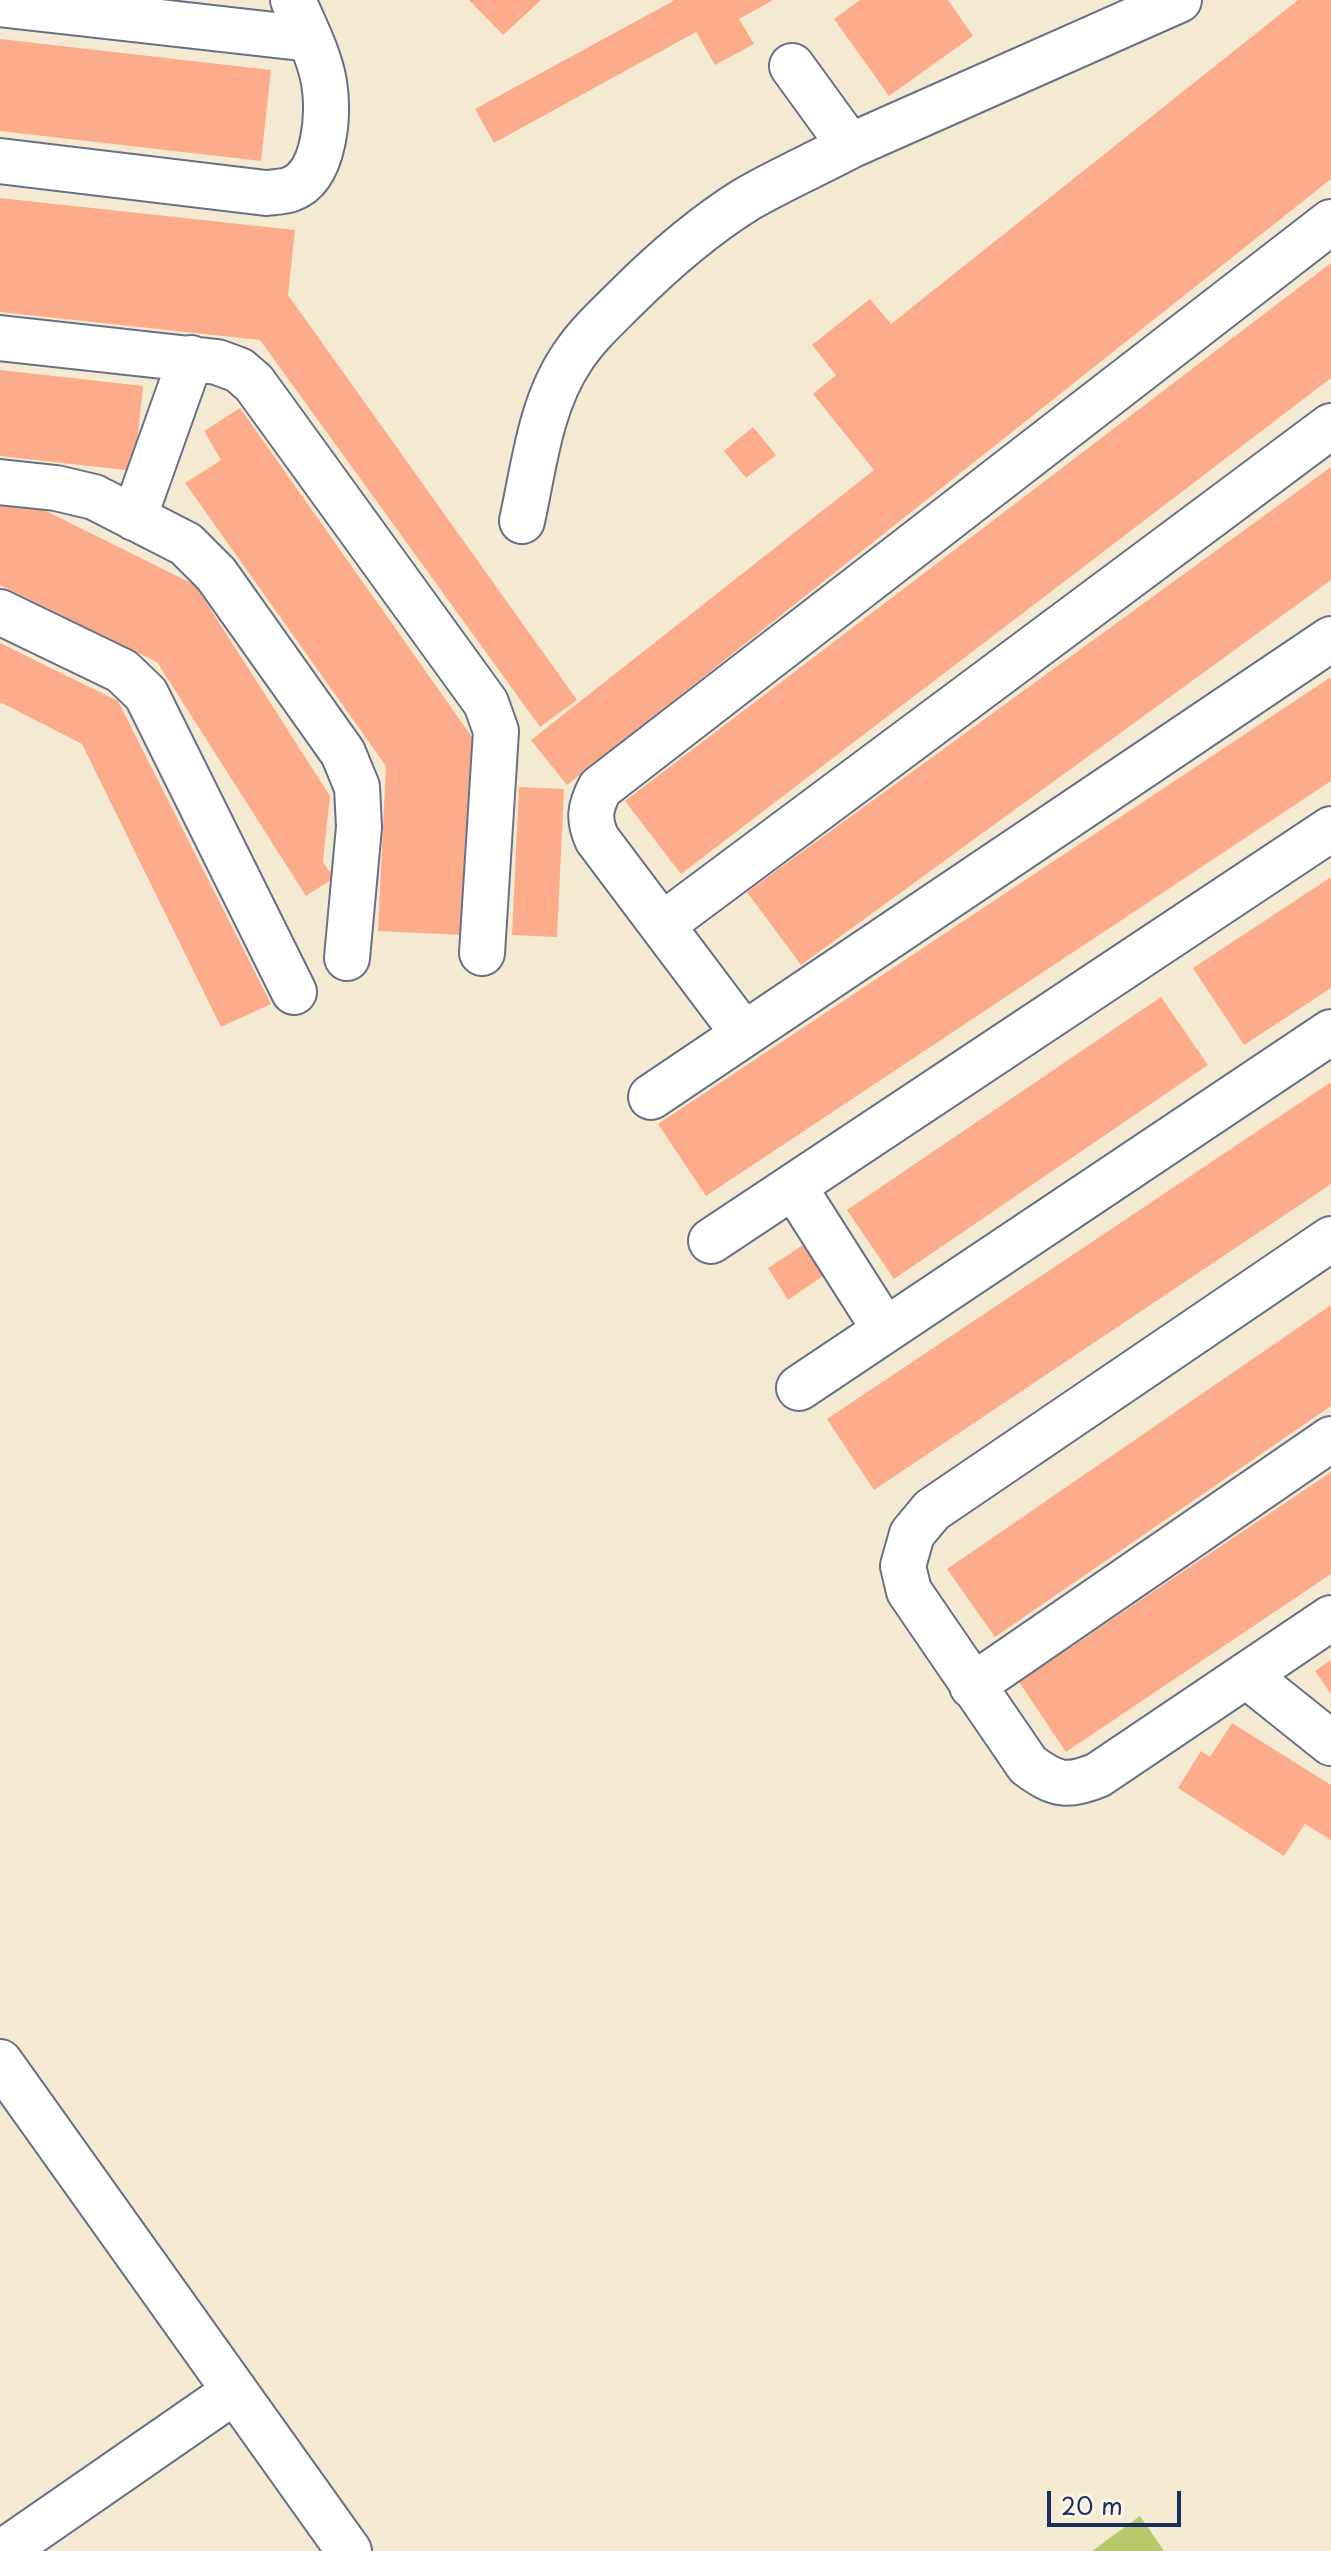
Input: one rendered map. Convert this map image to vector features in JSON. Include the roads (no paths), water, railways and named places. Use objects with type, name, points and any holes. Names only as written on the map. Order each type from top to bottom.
[{"type":"lane","points":[[0,161],[266,193],[292,189],[308,176],[320,158],[324,93],[310,39],[293,0]]},
{"type":"lane","points":[[522,521],[541,431],[571,359],[598,326],[647,277],[704,228],[749,199],[850,146],[1179,0]]},
{"type":"lane","points":[[0,4],[310,39]]},
{"type":"lane","points":[[792,66],[850,146]]},
{"type":"lane","points":[[743,1033],[597,839],[590,825],[590,807],[600,788],[1331,222]]},
{"type":"lane","points":[[0,338],[217,362],[239,370],[254,383],[486,703],[496,731],[482,953]]},
{"type":"lane","points":[[134,518],[191,358]]},
{"type":"lane","points":[[662,925],[1331,426]]},
{"type":"lane","points":[[0,482],[56,488],[94,497],[186,544],[216,574],[343,753],[357,787],[359,827],[347,958]]},
{"type":"lane","points":[[0,612],[122,671],[136,681],[146,694],[294,992]]},
{"type":"lane","points":[[651,1097],[1331,639]]},
{"type":"lane","points":[[711,1241],[1331,829]]},
{"type":"lane","points":[[799,1388],[1331,1032]]},
{"type":"lane","points":[[794,1187],[885,1330]]},
{"type":"lane","points":[[1331,1239],[932,1510],[912,1534],[903,1566],[909,1591],[1028,1765],[1048,1780],[1075,1785],[1098,1775],[1331,1618]]},
{"type":"lane","points":[[972,1686],[1331,1439]]},
{"type":"lane","points":[[1246,1675],[1331,1743]]},
{"type":"lane","points":[[0,2062],[349,2551]]},
{"type":"lane","points":[[4,2551],[235,2391]]}]
